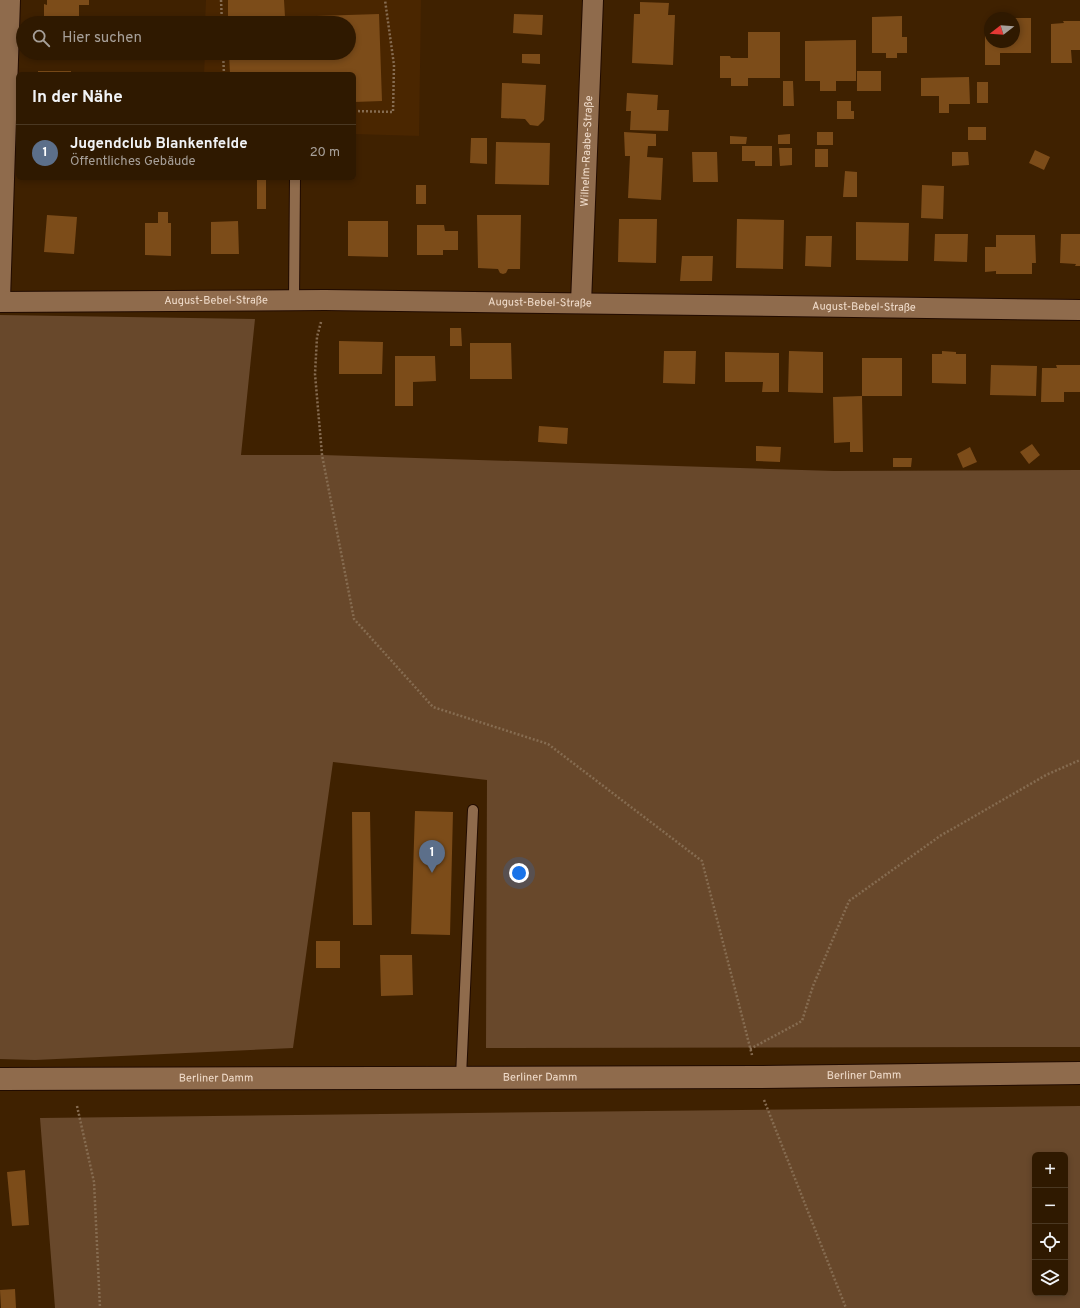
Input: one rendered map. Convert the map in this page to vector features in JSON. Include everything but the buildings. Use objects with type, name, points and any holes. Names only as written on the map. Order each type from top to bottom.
[{"type":"main road","name":"Berliner Damm","points":[[0,1079],[757,1077],[1080,1074]]},
{"type":"street","points":[[0,300],[10,0]]},
{"type":"street","name":"Wilhelm-Raabe-Straße","points":[[580,303],[593,0]]},
{"type":"street","name":"August-Bebel-Straße","points":[[0,300],[325,300],[1080,310]]},
{"type":"lane","points":[[294,300],[296,180]]},
{"type":"lane","points":[[461,1077],[473,810]]},
{"type":"path","points":[[221,0],[222,16]]},
{"type":"path","points":[[356,111],[393,112],[394,65],[385,0]]},
{"type":"path","points":[[223,60],[224,72]]},
{"type":"path","points":[[325,300],[318,337],[315,374],[322,455],[354,620],[433,707],[548,744],[702,861],[764,1102],[846,1308]]},
{"type":"path","points":[[750,1049],[802,1021],[813,986],[849,901],[940,836],[1046,775],[1080,760]]},
{"type":"path","points":[[77,1106],[94,1182],[100,1308]]},
{"type":"shaded area","points":[[206,0],[421,0],[419,136],[356,134],[356,72],[204,72],[205,60],[356,60],[356,16],[205,16]]},
{"type":"shaded area","points":[[0,315],[255,319],[241,455],[322,455],[834,471],[1080,470],[1080,1047],[486,1048],[487,780],[333,762],[293,1048],[35,1060],[0,1059]]},
{"type":"shaded area","points":[[1080,1106],[1080,1308],[55,1308],[40,1118]]},
{"type":"place","name":"Jugendclub Blankenfelde","points":[[432,873]]}]
